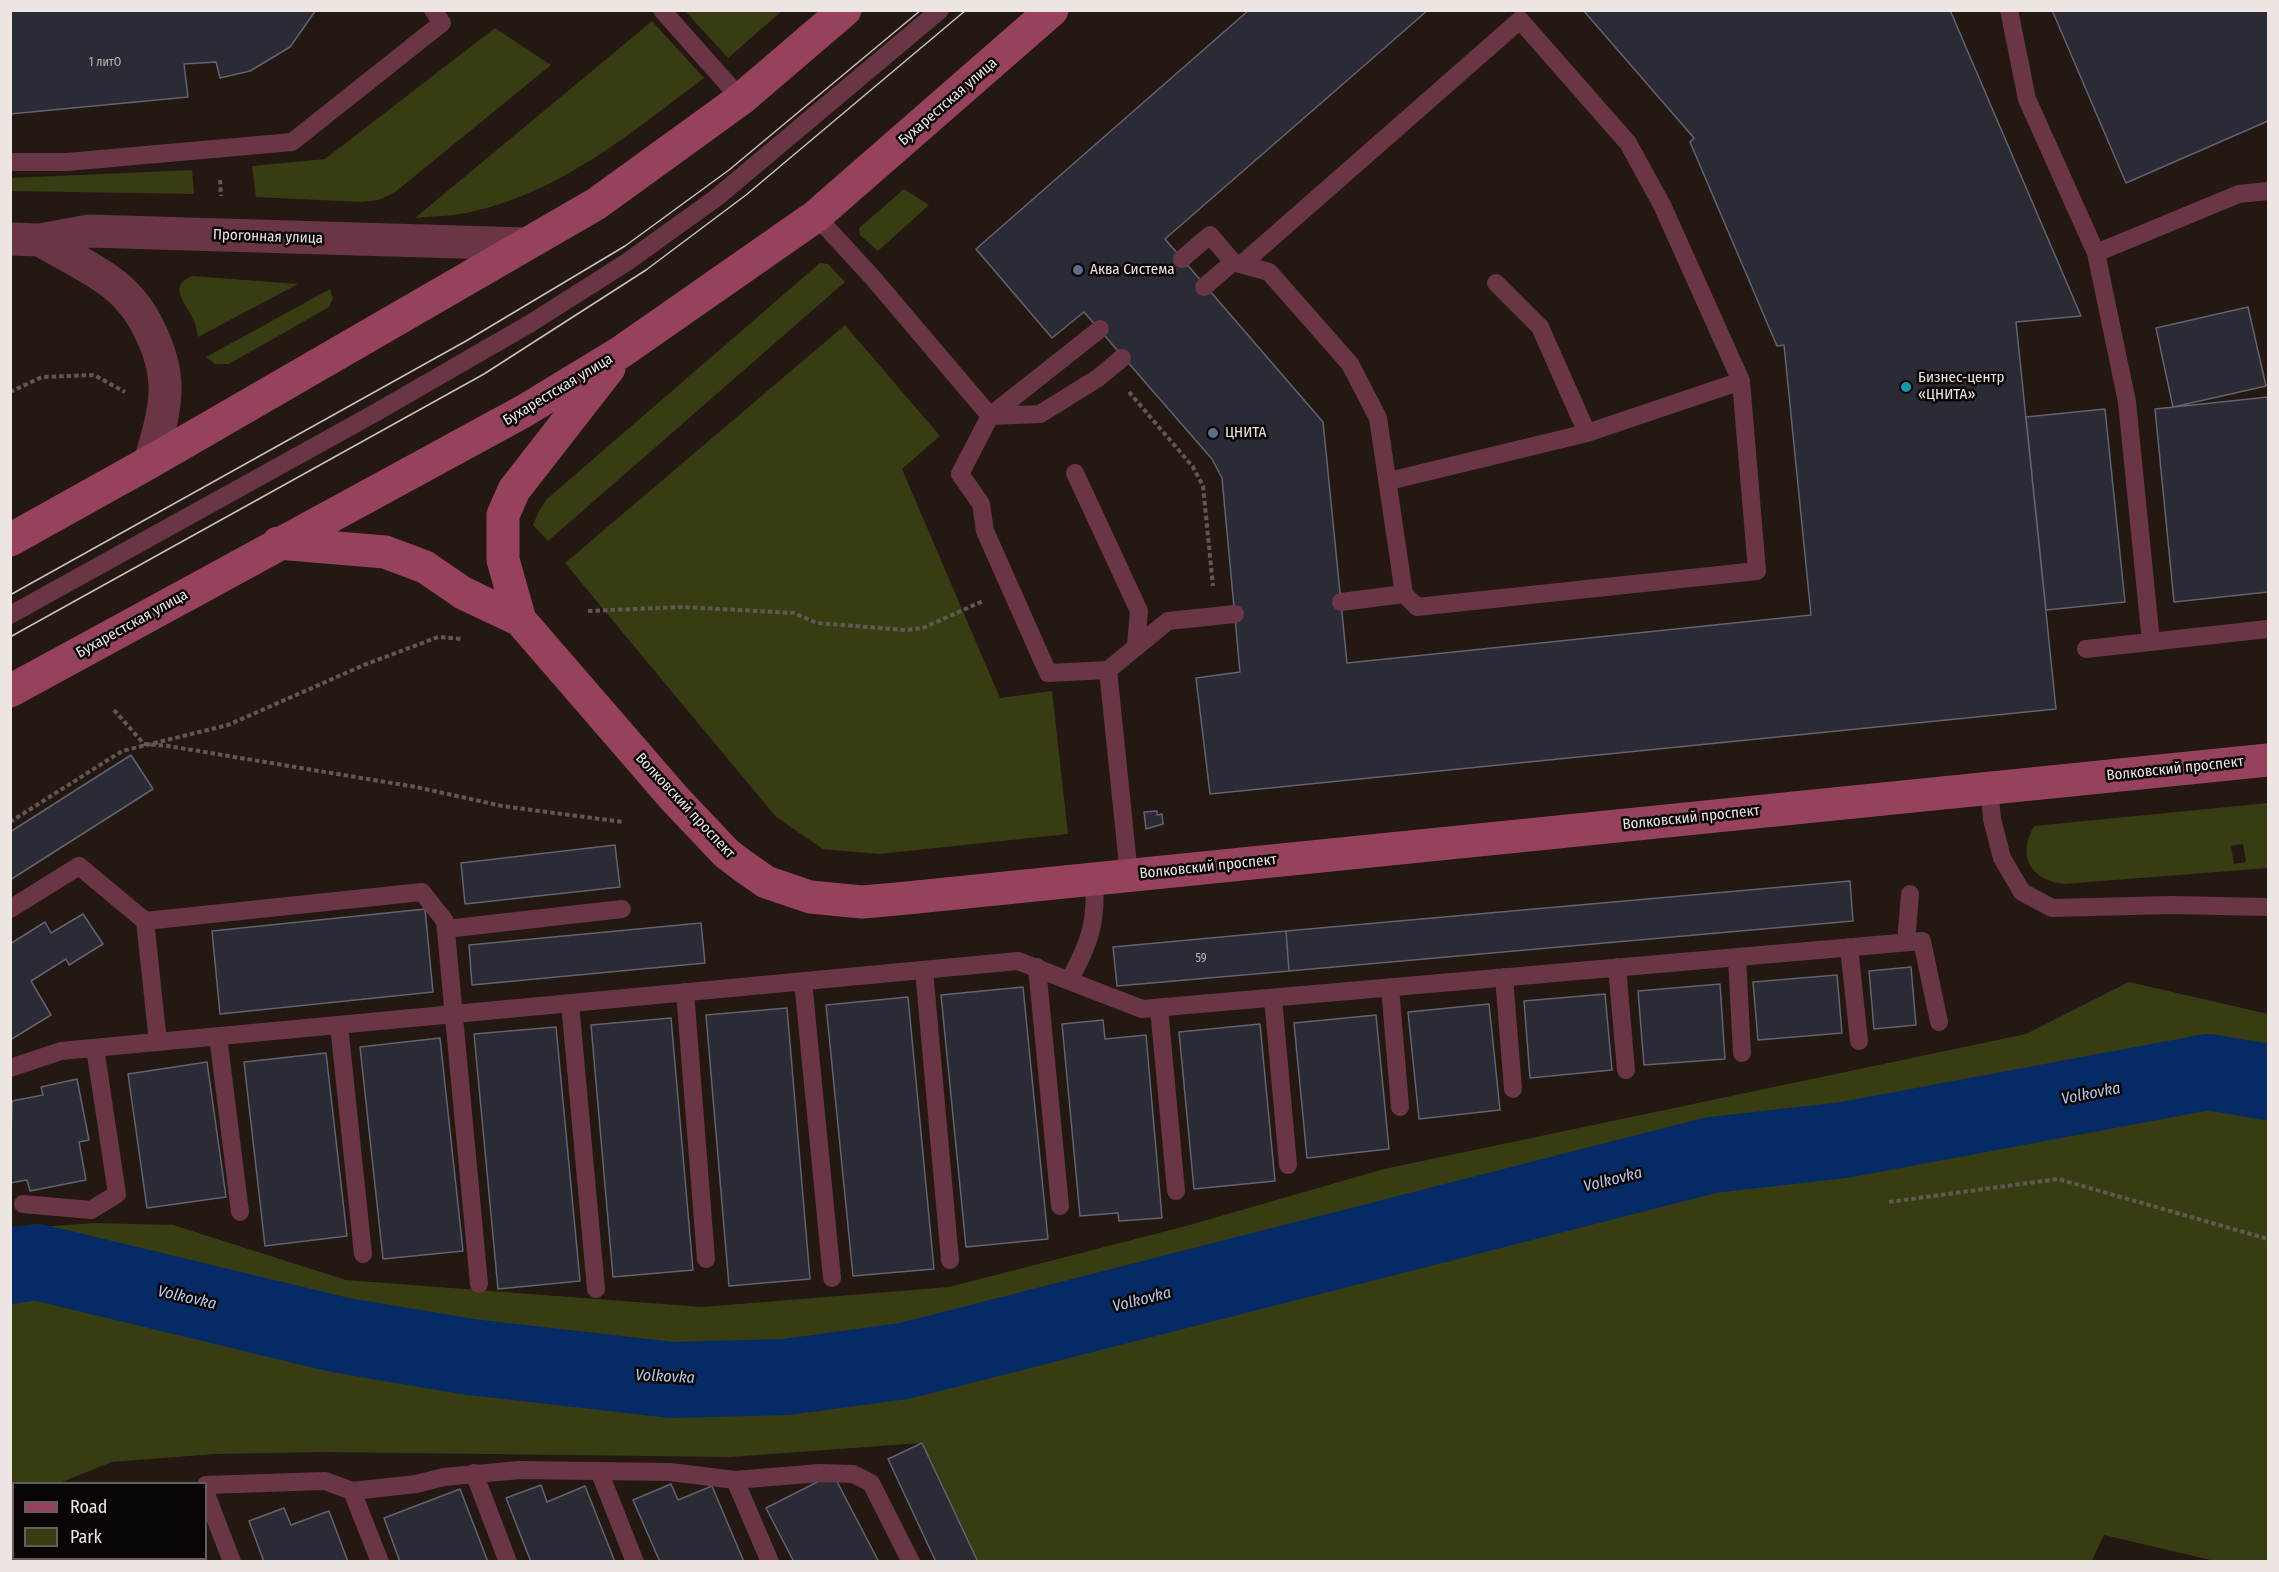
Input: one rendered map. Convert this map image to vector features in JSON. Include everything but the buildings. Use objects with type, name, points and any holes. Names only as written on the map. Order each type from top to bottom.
[{"type":"street","points":[[10,540],[150,462],[596,204],[741,99],[845,10]]},
{"type":"street","name":"Бухарестская улица","points":[[10,691],[524,411],[621,352],[816,216],[1052,10]]},
{"type":"street","name":"Прогонная улица","points":[[25,240],[89,231],[526,244]]},
{"type":"street","points":[[25,240],[108,280],[122,292],[145,320],[157,344],[165,369],[165,398],[150,462]]},
{"type":"street","points":[[520,620],[503,560],[503,515],[514,490],[621,352]]},
{"type":"street","name":"Волковский проспект","points":[[278,543],[349,547],[385,552],[425,567],[463,593],[520,620],[695,821],[726,853],[766,882],[810,897],[862,902],[2268,760]]},
{"type":"lane","points":[[10,162],[67,162],[292,142],[442,23],[433,10]]},
{"type":"lane","points":[[663,10],[741,99]]},
{"type":"lane","points":[[10,615],[375,413],[531,323],[627,262],[716,198],[940,10]]},
{"type":"lane","points":[[2009,10],[2027,99],[2096,253],[2127,402],[2151,642]]},
{"type":"lane","points":[[1182,259],[1210,235],[1237,263],[1269,272],[1350,364],[1378,418],[1404,594],[1417,607],[1757,571],[1741,381],[1662,205],[1628,143],[1520,20],[1237,263],[1204,287]]},
{"type":"lane","points":[[2096,253],[2239,194],[2268,190]]},
{"type":"lane","points":[[816,216],[990,416]]},
{"type":"lane","points":[[1496,283],[1540,327],[1587,434]]},
{"type":"lane","points":[[1100,329],[990,416],[960,474],[981,504],[985,531],[1048,673],[1108,670],[1168,621],[1235,614]]},
{"type":"lane","points":[[990,416],[1040,414],[1115,363]]},
{"type":"lane","points":[[1389,481],[1587,434],[1741,381]]},
{"type":"lane","points":[[1075,473],[1139,611],[1136,645]]},
{"type":"lane","points":[[1341,602],[1404,594]]},
{"type":"lane","points":[[2086,649],[2268,629]]},
{"type":"lane","points":[[1108,670],[1129,875]]},
{"type":"lane","points":[[1989,787],[1992,819],[2002,858],[2022,892],[2052,908],[2170,905],[2268,907]]},
{"type":"lane","points":[[10,909],[79,867],[145,921],[158,1042]]},
{"type":"lane","points":[[1070,980],[1089,943],[1096,911],[1094,879]]},
{"type":"lane","points":[[145,921],[422,892],[445,921],[479,1284]]},
{"type":"lane","points":[[1906,942],[1910,894]]},
{"type":"lane","points":[[446,929],[621,909]]},
{"type":"lane","points":[[10,1068],[61,1051],[1018,961],[1142,1009],[1922,941],[1939,1022]]},
{"type":"lane","points":[[1849,947],[1859,1041]]},
{"type":"lane","points":[[1737,957],[1742,1053]]},
{"type":"lane","points":[[1037,967],[1060,1206]]},
{"type":"lane","points":[[1617,967],[1626,1071]]},
{"type":"lane","points":[[924,970],[950,1260]]},
{"type":"lane","points":[[1504,977],[1513,1089]]},
{"type":"lane","points":[[803,981],[832,1278]]},
{"type":"lane","points":[[1390,987],[1400,1107]]},
{"type":"lane","points":[[685,992],[706,1258]]},
{"type":"lane","points":[[1273,998],[1288,1165]]},
{"type":"lane","points":[[570,1003],[596,1289]]},
{"type":"lane","points":[[1159,1008],[1176,1191]]},
{"type":"lane","points":[[339,1024],[363,1254]]},
{"type":"lane","points":[[218,1036],[240,1212]]},
{"type":"lane","points":[[23,1204],[91,1210],[117,1194],[95,1048]]},
{"type":"lane","points":[[207,1485],[325,1481],[352,1491],[474,1473],[519,1470],[670,1472],[735,1480],[820,1473],[853,1474],[871,1483],[912,1562]]},
{"type":"lane","points":[[599,1471],[635,1562]]},
{"type":"lane","points":[[474,1473],[508,1562]]},
{"type":"lane","points":[[735,1480],[770,1562]]},
{"type":"lane","points":[[352,1491],[380,1562]]},
{"type":"lane","points":[[207,1497],[232,1562]]},
{"type":"path","points":[[1115,363],[1193,467],[1203,486],[1216,616]]},
{"type":"path","points":[[10,392],[42,377],[86,375],[94,375],[126,392]]},
{"type":"path","points":[[588,611],[683,607],[794,613],[817,623],[905,630],[923,628],[1011,589]]},
{"type":"path","points":[[10,822],[122,751],[228,725],[364,665],[438,637],[463,639]]},
{"type":"path","points":[[114,710],[144,744],[416,787],[502,806],[623,822]]},
{"type":"path","points":[[1889,1202],[2058,1179],[2268,1239]]},
{"type":"green space","points":[[685,11],[782,11],[728,58]]},
{"type":"green space","points":[[652,21],[704,78],[596,157],[538,189],[475,211],[415,218]]},
{"type":"green space","points":[[495,28],[551,65],[394,193],[378,200],[361,202],[256,197],[252,166],[325,159]]},
{"type":"green space","points":[[192,170],[194,194],[11,191],[11,178]]},
{"type":"green space","points":[[904,189],[929,205],[878,251],[860,235],[859,228]]},
{"type":"green space","points":[[820,263],[828,264],[845,282],[548,541],[533,525],[547,499]]},
{"type":"green space","points":[[192,276],[298,284],[198,337],[195,323],[179,290],[185,280]]},
{"type":"green space","points":[[330,289],[333,298],[329,307],[229,364],[215,364],[206,357]]},
{"type":"green space","points":[[845,325],[940,436],[902,469],[1000,698],[1052,691],[1068,834],[879,854],[823,849],[776,817],[565,563]]},
{"type":"green space","points":[[2268,803],[2268,868],[2064,884],[2052,882],[2035,872],[2027,856],[2029,837],[2034,826]],"holes":[[[2243,844],[2246,862],[2234,864],[2231,846]]]},
{"type":"green space","points":[[2129,982],[2268,1014],[2268,1561],[2215,1561],[2104,1535],[2091,1562],[978,1561],[921,1443],[730,1457],[322,1452],[215,1454],[112,1462],[62,1482],[12,1482],[11,1503],[11,1229],[95,1223],[173,1225],[346,1280],[702,1307],[949,1287],[1186,1226],[1384,1169],[2026,1034]]},
{"type":"waterway","name":"Volkovka","points":[[10,1266],[37,1262],[340,1335],[471,1357],[672,1380],[786,1377],[904,1361],[1712,1155],[1844,1140],[2208,1072],[2268,1082]]},
{"type":"tram line","points":[[10,595],[466,341],[625,246],[729,170],[921,10]]},
{"type":"tram line","points":[[10,637],[484,374],[646,270],[746,195],[966,10]]},
{"type":"place","name":"Аква Система","points":[[1078,270]]},
{"type":"place","name":"Бизнес-центр «ЦНИТА»","points":[[1906,387]]},
{"type":"place","name":"ЦНИТА","points":[[1213,433]]}]
